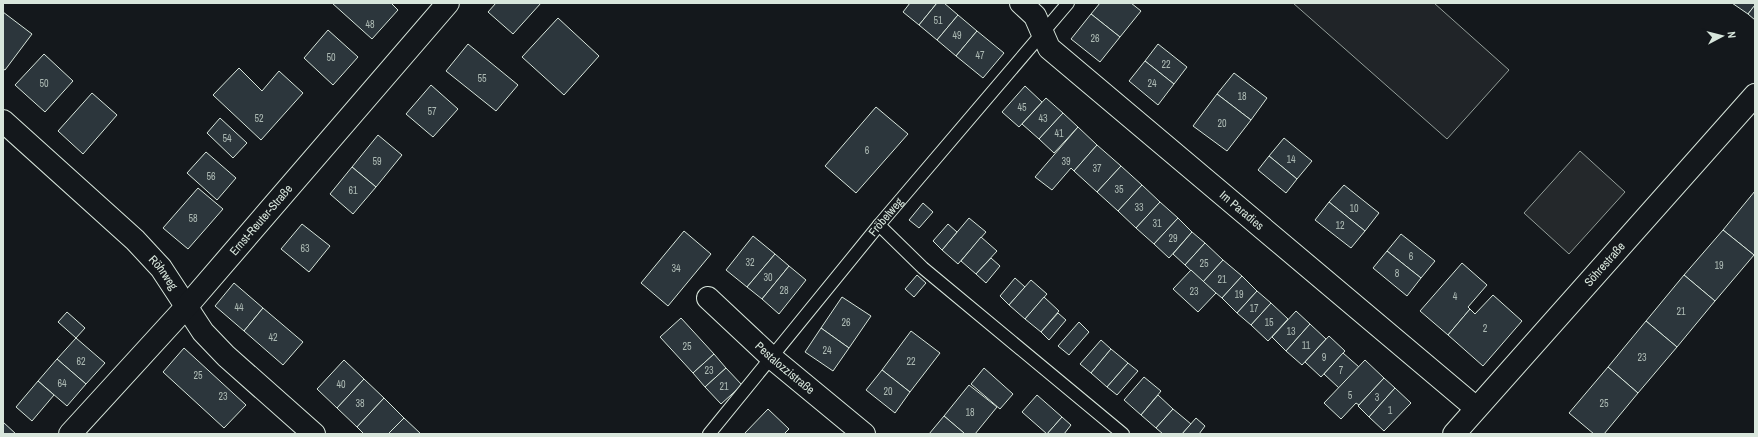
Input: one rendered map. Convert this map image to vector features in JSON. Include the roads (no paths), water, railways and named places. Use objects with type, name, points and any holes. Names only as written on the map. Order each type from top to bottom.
[{"type":"street","name":"Ernst-Reuter-Straße","points":[[70,434],[187,306],[448,3]]},
{"type":"street","name":"Im Paradies","points":[[1021,3],[1035,16],[1049,48],[1476,408]]},
{"type":"street","name":"Söhrestraße","points":[[1454,434],[1755,95]]},
{"type":"street","name":"Röhrweg","points":[[3,121],[135,240],[161,268],[203,332],[226,356],[314,434]]},
{"type":"street","name":"Pestalozzistraße","points":[[708,298],[772,358],[864,434]]},
{"type":"lane","name":"Fröbelweg","points":[[709,434],[879,225],[1068,3]]},
{"type":"lane","points":[[879,225],[923,268],[1123,434]]}]
